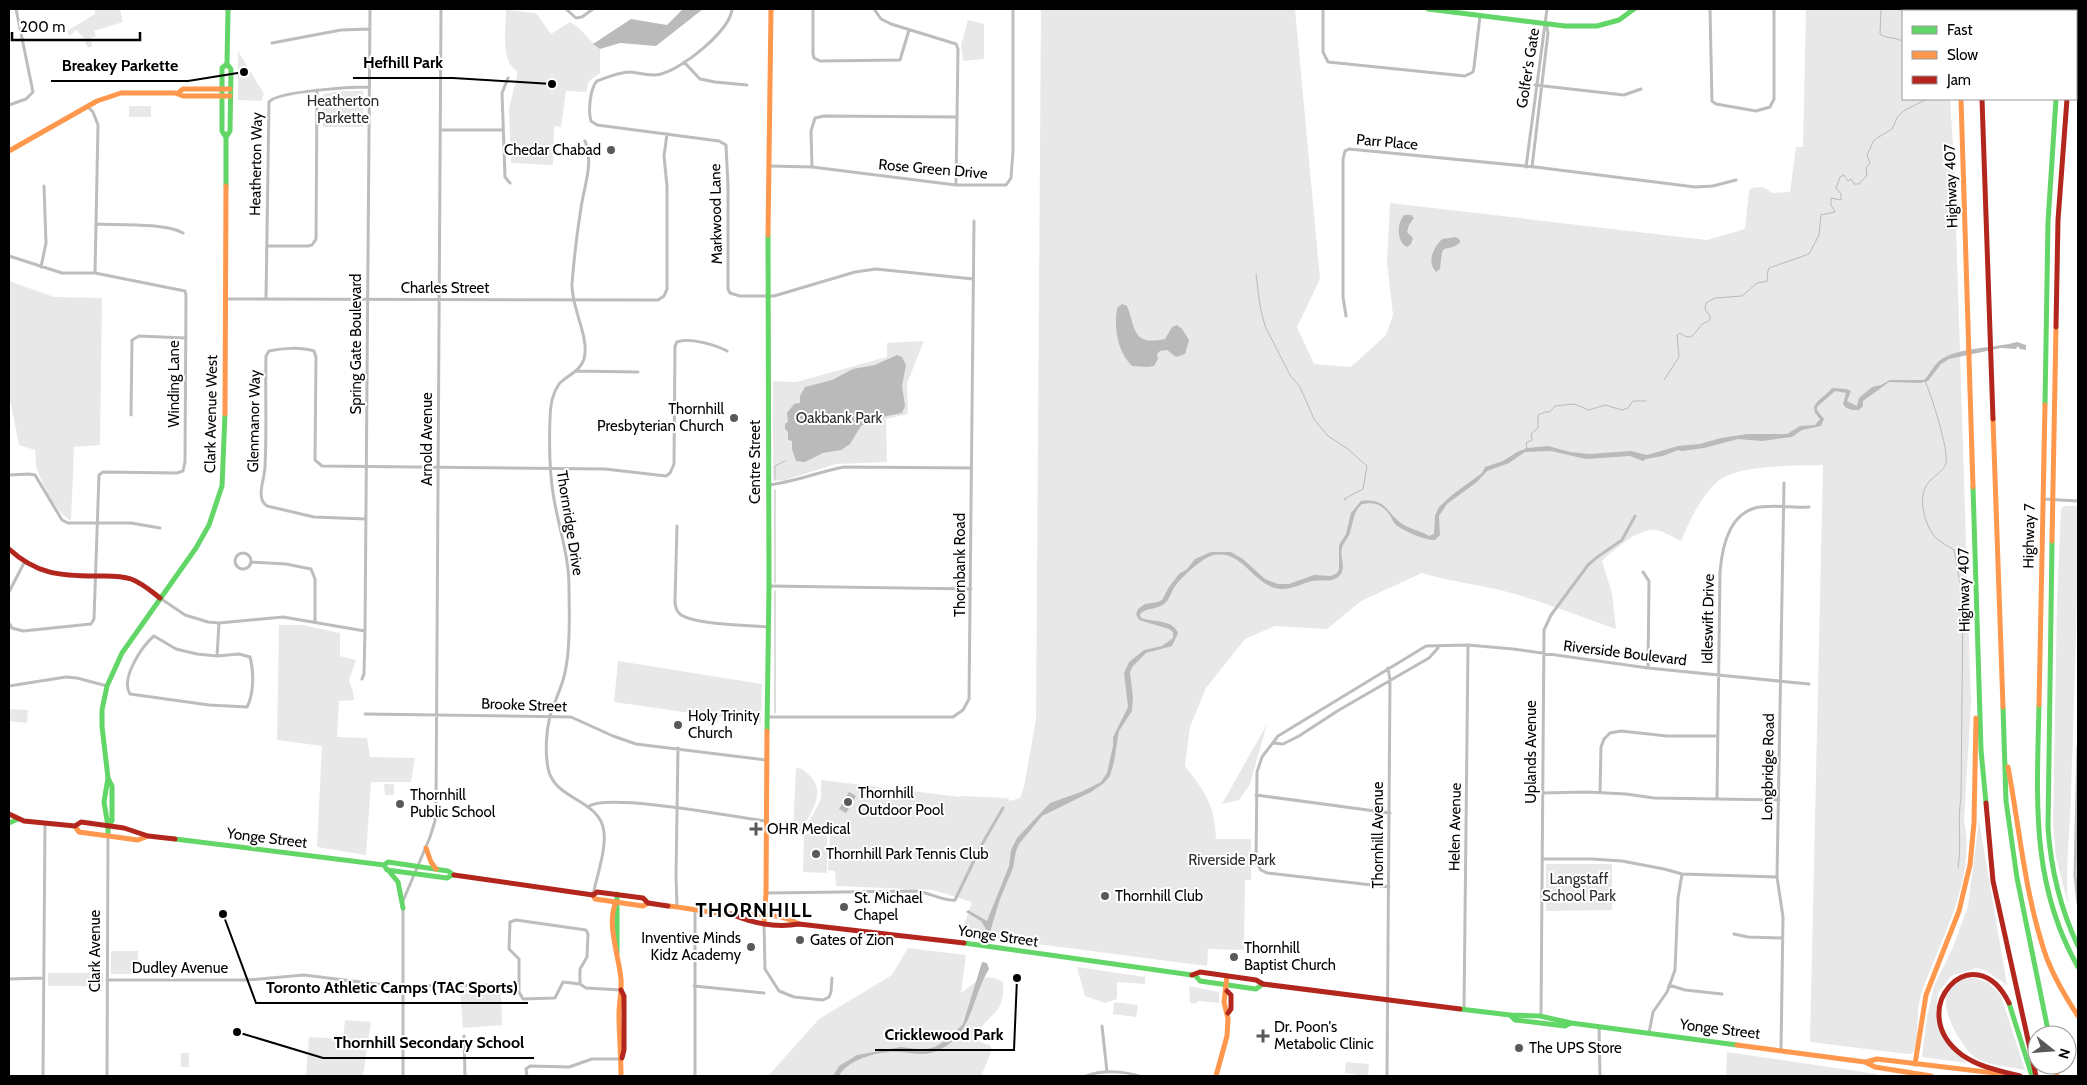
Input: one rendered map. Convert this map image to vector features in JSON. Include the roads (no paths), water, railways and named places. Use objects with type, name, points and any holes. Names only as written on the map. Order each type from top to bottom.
[{"type":"main road","name":"Clark Avenue West","points":[[226,137],[222,131],[222,68],[226,64],[228,9]]},
{"type":"main road","name":"Centre Street","points":[[764,923],[766,893],[765,821],[769,586],[767,297],[771,9]]},
{"type":"main road","points":[[1428,9],[1546,22],[1565,26],[1597,26],[1619,20],[1634,9]]},
{"type":"main road","name":"Clark Avenue West","points":[[108,826],[112,821],[112,786],[108,778],[102,726],[102,710],[107,686],[122,653],[196,548],[209,525],[222,486],[225,443],[226,137],[230,131],[231,69],[226,64]]},
{"type":"main road","points":[[178,93],[182,89],[230,89]]},
{"type":"main road","points":[[9,151],[87,106],[121,93],[178,93],[183,96],[230,96]]},
{"type":"main road","name":"Highway 407","points":[[1961,100],[1981,750],[1993,881],[2036,1076]]},
{"type":"main road","points":[[1983,100],[2006,801],[2017,878],[2046,1025]]},
{"type":"main road","name":"Highway 7","points":[[2056,100],[2048,222],[2036,814],[2040,857],[2049,901],[2078,967]]},
{"type":"main road","name":"Highway 7","points":[[2067,100],[2058,220],[2047,830],[2057,891],[2063,912],[2078,946]]},
{"type":"main road","points":[[9,549],[24,564],[35,569],[56,574],[132,579],[160,598]]},
{"type":"main road","points":[[1917,1075],[1915,1064],[1921,1017],[1929,986],[1959,910],[1967,884],[1972,848],[1978,682]]},
{"type":"main road","points":[[2004,750],[2033,910],[2051,968],[2058,984],[2078,1016]]},
{"type":"main road","name":"Yonge Street","points":[[9,814],[18,819],[75,826],[81,822],[139,831],[148,836],[386,868],[414,874],[446,878],[452,875],[593,895],[597,892],[617,894],[643,898],[648,903],[731,914],[743,912],[765,915],[792,919],[799,924]]},
{"type":"main road","points":[[9,824],[18,819]]},
{"type":"main road","name":"Yonge Street","points":[[75,826],[79,832],[108,836],[138,840],[148,836]]},
{"type":"main road","name":"Clark Avenue","points":[[108,826],[108,836]]},
{"type":"main road","points":[[426,848],[431,862],[436,869]]},
{"type":"main road","name":"Yonge Street","points":[[386,868],[388,862],[448,871],[452,875]]},
{"type":"main road","points":[[386,868],[398,882],[402,908]]},
{"type":"main road","points":[[617,894],[613,908],[614,947],[621,972],[619,996],[621,1076]]},
{"type":"main road","name":"Yonge Street","points":[[593,895],[595,899],[643,906],[648,903]]},
{"type":"main road","name":"Yonge Street","points":[[731,914],[742,920],[791,926],[799,924],[953,942],[1194,976],[1200,981],[1256,989],[1263,984]]},
{"type":"main road","name":"Yonge Street","points":[[1194,976],[1200,972],[1208,973],[1256,980],[1263,984],[1510,1015],[1515,1020],[1541,1020],[1565,1026],[1571,1023],[1600,1026],[1781,1050],[1865,1062],[1875,1067],[1930,1076]]},
{"type":"main road","points":[[1208,973],[1208,982]]},
{"type":"main road","points":[[2021,1076],[1988,1067],[1972,1060],[1956,1049],[1940,1021],[1940,1005],[1944,991],[1952,980],[1965,975],[1976,975],[1998,985],[2007,1000],[2017,1027],[2026,1064],[2032,1076]]},
{"type":"main road","points":[[1216,1076],[1227,1039],[1228,1013],[1231,1009],[1231,995],[1227,992],[1227,976]]},
{"type":"main road","name":"Yonge Street","points":[[1865,1062],[1877,1058],[2021,1076]]},
{"type":"street","points":[[9,105],[26,99],[33,92],[34,87],[21,39],[16,9]]},
{"type":"street","name":"Spring Gate Boulevard","points":[[362,679],[364,674],[365,631],[370,9]]},
{"type":"street","name":"Arnold Avenue","points":[[403,1076],[402,908],[404,898],[426,848],[435,821],[440,9]]},
{"type":"street","points":[[566,9],[576,18],[582,17],[593,9]]},
{"type":"street","points":[[732,9],[730,19],[721,32],[684,62],[696,77],[700,79],[747,85]]},
{"type":"street","points":[[813,9],[813,54],[814,58],[820,61],[900,60],[909,30]]},
{"type":"street","points":[[874,9],[882,19],[909,30],[956,44],[958,49],[956,185]]},
{"type":"street","name":"Rose Green Drive","points":[[770,166],[812,167],[956,185],[1006,185],[1011,178],[1013,9]]},
{"type":"street","points":[[1323,9],[1323,52],[1328,62],[1350,66],[1465,76],[1473,72],[1480,16]]},
{"type":"street","points":[[1546,22],[1547,9]]},
{"type":"street","points":[[1710,9],[1712,101],[1716,104],[1756,111],[1770,107],[1774,99],[1774,9]]},
{"type":"street","name":"Golfer's Gate","points":[[1526,166],[1535,85],[1546,22]]},
{"type":"street","name":"Golfer's Gate","points":[[1532,167],[1548,33],[1546,22]]},
{"type":"street","points":[[272,43],[341,30],[370,29]]},
{"type":"street","name":"Markwood Lane","points":[[684,62],[662,74],[651,75],[625,72],[597,81],[593,88],[591,121],[600,125],[719,141],[726,145],[728,289],[730,293],[740,296],[767,297]]},
{"type":"street","points":[[508,78],[502,93],[502,130],[504,177],[510,183]]},
{"type":"street","points":[[1535,85],[1624,95],[1641,89]]},
{"type":"street","name":"Heatherton Way","points":[[266,299],[269,102],[275,97],[317,90],[369,87]]},
{"type":"street","points":[[267,246],[312,246],[316,239],[317,90]]},
{"type":"street","points":[[87,106],[93,112],[98,125],[95,273]]},
{"type":"street","points":[[812,167],[811,131],[815,118],[824,116],[957,117]]},
{"type":"street","points":[[440,130],[502,130]]},
{"type":"street","name":"Charles Street","points":[[225,299],[658,300],[664,296],[666,289],[667,193],[664,156],[667,134]]},
{"type":"street","name":"Thornridge Drive","points":[[585,141],[588,149],[588,170],[574,255],[573,300],[585,352],[581,364],[576,371],[559,384],[552,399],[550,417],[549,469],[569,584],[567,664],[550,716],[547,752],[548,770],[551,778],[559,789],[588,807],[598,816],[604,832],[593,895]]},
{"type":"street","name":"Parr Place","points":[[1346,316],[1343,297],[1343,159],[1345,151],[1356,148],[1695,186],[1713,186],[1736,180]]},
{"type":"street","points":[[41,267],[46,243],[44,186]]},
{"type":"street","name":"Thornbank Road","points":[[767,718],[953,717],[965,707],[970,691],[974,221]]},
{"type":"street","points":[[97,224],[161,227],[177,229],[183,233]]},
{"type":"street","name":"Winding Lane","points":[[9,256],[62,273],[95,273],[185,291],[186,295],[185,462],[183,471],[177,473],[103,472],[99,475],[97,576],[94,619],[91,624],[23,631],[12,628],[9,624]]},
{"type":"street","points":[[767,297],[855,272],[876,269],[973,279]]},
{"type":"street","points":[[131,415],[132,340],[139,336],[185,338]]},
{"type":"street","points":[[366,468],[605,469],[668,475],[674,464],[675,346],[677,342],[683,340],[717,345],[727,351]]},
{"type":"street","name":"Glenmanor Way","points":[[366,468],[330,467],[318,464],[315,460],[316,357],[314,351],[281,349],[269,351],[266,356],[266,457],[260,496],[261,501],[267,506],[314,517],[366,519]]},
{"type":"street","points":[[576,371],[638,372]]},
{"type":"street","points":[[767,486],[790,483],[844,466],[972,468]]},
{"type":"street","points":[[9,475],[35,475],[62,520],[70,523],[131,524],[160,528]]},
{"type":"street","name":"Longbridge Road","points":[[1781,1050],[1783,917],[1777,877],[1784,484]]},
{"type":"street","points":[[2042,499],[2078,501]]},
{"type":"street","name":"Idleswift Drive","points":[[1717,799],[1720,572],[1725,541],[1733,524],[1745,512],[1756,507],[1809,508]]},
{"type":"street","name":"Uplands Avenue","points":[[1541,1020],[1544,630],[1551,615],[1588,565],[1622,540],[1636,516]]},
{"type":"street","points":[[677,526],[675,606],[680,614],[695,620],[767,627]]},
{"type":"street","points":[[243,553],[250,557],[251,562],[246,568],[241,569],[235,564],[235,559],[238,554],[243,553]]},
{"type":"street","points":[[251,562],[286,564],[311,569],[316,579],[315,622]]},
{"type":"street","points":[[9,592],[24,564]]},
{"type":"street","points":[[1643,572],[1649,581],[1648,668]]},
{"type":"street","points":[[769,586],[971,588]]},
{"type":"street","points":[[160,598],[184,615],[203,621],[219,623],[283,617],[365,631]]},
{"type":"street","points":[[217,656],[219,623]]},
{"type":"street","points":[[154,636],[176,649],[217,656],[240,654],[250,657],[252,684],[247,707],[236,708],[139,697],[130,694],[128,691],[132,666],[154,636]]},
{"type":"street","name":"Riverside Boulevard","points":[[1389,888],[1267,873],[1258,866],[1256,795],[1258,768],[1262,757],[1278,736],[1426,646],[1468,645],[1514,649],[1648,668],[1809,684]]},
{"type":"street","name":"Helen Avenue","points":[[1464,1009],[1468,645]]},
{"type":"street","points":[[1272,742],[1283,744],[1299,736],[1429,658],[1439,647]]},
{"type":"street","name":"Thornhill Avenue","points":[[1387,1076],[1390,813],[1390,680],[1388,668]]},
{"type":"street","points":[[9,686],[66,677],[107,686]]},
{"type":"street","name":"Brooke Street","points":[[365,714],[558,715],[576,718],[613,736],[636,744],[766,760]]},
{"type":"street","points":[[1600,793],[1601,747],[1604,739],[1610,733],[1621,731],[1667,736],[1717,736]]},
{"type":"street","points":[[2078,747],[2075,875],[2078,903]]},
{"type":"street","points":[[677,907],[678,748]]},
{"type":"street","points":[[1542,793],[1600,793],[1654,798],[1779,800]]},
{"type":"street","points":[[1256,795],[1390,813]]},
{"type":"street","points":[[588,807],[592,803],[611,802],[650,804],[765,821]]},
{"type":"street","points":[[766,893],[916,890],[928,892],[952,901],[958,897],[981,846],[1003,808]]},
{"type":"street","points":[[43,1076],[45,823]]},
{"type":"street","name":"Clark Avenue","points":[[107,1076],[108,836]]},
{"type":"street","points":[[1542,859],[1613,860],[1682,874],[1777,877]]},
{"type":"street","points":[[1649,1033],[1653,1012],[1670,985],[1676,965],[1678,898],[1682,874]]},
{"type":"street","points":[[695,909],[695,1076]]},
{"type":"street","points":[[580,984],[580,969],[587,957],[588,934],[586,930],[516,920],[510,922],[509,949],[519,960],[519,992],[522,997],[526,999],[552,998],[558,994],[561,983],[580,984],[586,988],[621,990]]},
{"type":"street","points":[[764,923],[765,968],[780,991],[800,998],[824,1000],[832,992],[832,978]]},
{"type":"street","points":[[1734,934],[1748,937],[1783,938]]},
{"type":"street","name":"Dudley Avenue","points":[[107,980],[247,980],[304,976],[402,985],[492,985]]},
{"type":"street","points":[[9,979],[43,978]]},
{"type":"street","points":[[1670,985],[1685,990],[1722,994]]},
{"type":"street","points":[[694,986],[764,993]]},
{"type":"street","points":[[1102,1026],[1106,1072]]},
{"type":"street","points":[[1600,1026],[1600,1076]]},
{"type":"street","points":[[464,1036],[465,1076]]},
{"type":"street","points":[[526,1076],[526,1069],[530,1066],[569,1067],[592,1059],[621,1059]]},
{"type":"street","points":[[1086,1076],[1106,1072],[1130,1073],[1138,1076]]},
{"type":"waterway","points":[[1881,9],[1880,34],[1902,41]]},
{"type":"waterway","points":[[1664,380],[1679,357],[1677,335],[1680,333],[1688,337],[1691,336],[1700,326],[1710,320],[1710,316],[1705,309],[1706,303],[1715,298],[1742,296],[1757,283],[1768,281],[1767,274],[1769,268],[1809,254],[1819,235],[1821,215],[1835,212],[1831,205],[1831,198],[1841,200],[1841,194],[1836,188],[1840,177],[1844,175],[1848,181],[1851,179],[1854,184],[1859,184],[1867,175],[1866,168],[1870,163],[1867,155],[1874,140],[1892,129],[1898,116],[1905,110],[1925,100]]},
{"type":"waterway","points":[[1256,274],[1260,306],[1265,326],[1290,375],[1300,387],[1314,419],[1328,436],[1348,449],[1367,466],[1363,489],[1344,499],[1346,500]]},
{"type":"waterway","points":[[1925,381],[1939,422],[1945,447],[1946,463],[1926,486],[1923,498],[1924,512],[1931,532],[1954,550],[1963,599],[1961,798],[1958,868]]},
{"type":"waterway","points":[[1527,448],[1526,443],[1532,440],[1531,434],[1538,428],[1538,415],[1550,412],[1555,406],[1574,404],[1589,410],[1605,405],[1622,410],[1628,408],[1633,401],[1646,401]]},
{"type":"waterway","points":[[775,479],[775,466],[785,461]]},
{"type":"waterway","points":[[775,490],[775,583]]},
{"type":"waterway","points":[[775,591],[775,713]]},
{"type":"place","name":"Breakey Parkette","points":[[244,72]]},
{"type":"place","name":"Hefhill Park","points":[[552,84]]},
{"type":"place","name":"Chedar Chabad","points":[[611,150]]},
{"type":"place","name":"Thornhill Presbyterian Church","points":[[734,418]]},
{"type":"place","name":"Holy Trinity Church","points":[[678,725]]},
{"type":"place","name":"Thornhill Outdoor Pool","points":[[848,802]]},
{"type":"place","name":"Thornhill Public School","points":[[400,804]]},
{"type":"place","name":"OHR Medical","points":[[756,829]]},
{"type":"place","name":"Thornhill Park Tennis Club","points":[[816,854]]},
{"type":"place","name":"Thornhill Club","points":[[1105,896]]},
{"type":"place","name":"St. Michael Chapel","points":[[844,907]]},
{"type":"place","name":"Toronto Athletic Camps (TAC Sports)","points":[[223,914]]},
{"type":"place","name":"Gates of Zion","points":[[800,940]]},
{"type":"place","name":"Inventive Minds Kidz Academy","points":[[751,947]]},
{"type":"place","name":"Thornhill Baptist Church","points":[[1234,957]]},
{"type":"place","name":"Cricklewood Park","points":[[1017,978]]},
{"type":"place","name":"Thornhill Secondary School","points":[[237,1032]]},
{"type":"place","name":"Dr. Poon's Metabolic Clinic","points":[[1263,1036]]},
{"type":"place","name":"The UPS Store","points":[[1519,1048]]},
{"type":"district","name":"THORNHILL","points":[[754,910]]},
{"type":"park label","name":"Heatherton Parkette","points":[[343,110]]},
{"type":"park label","name":"Oakbank Park","points":[[839,418]]},
{"type":"park label","name":"Riverside Park","points":[[1232,860]]},
{"type":"park label","name":"Langstaff School Park","points":[[1579,888]]}]
